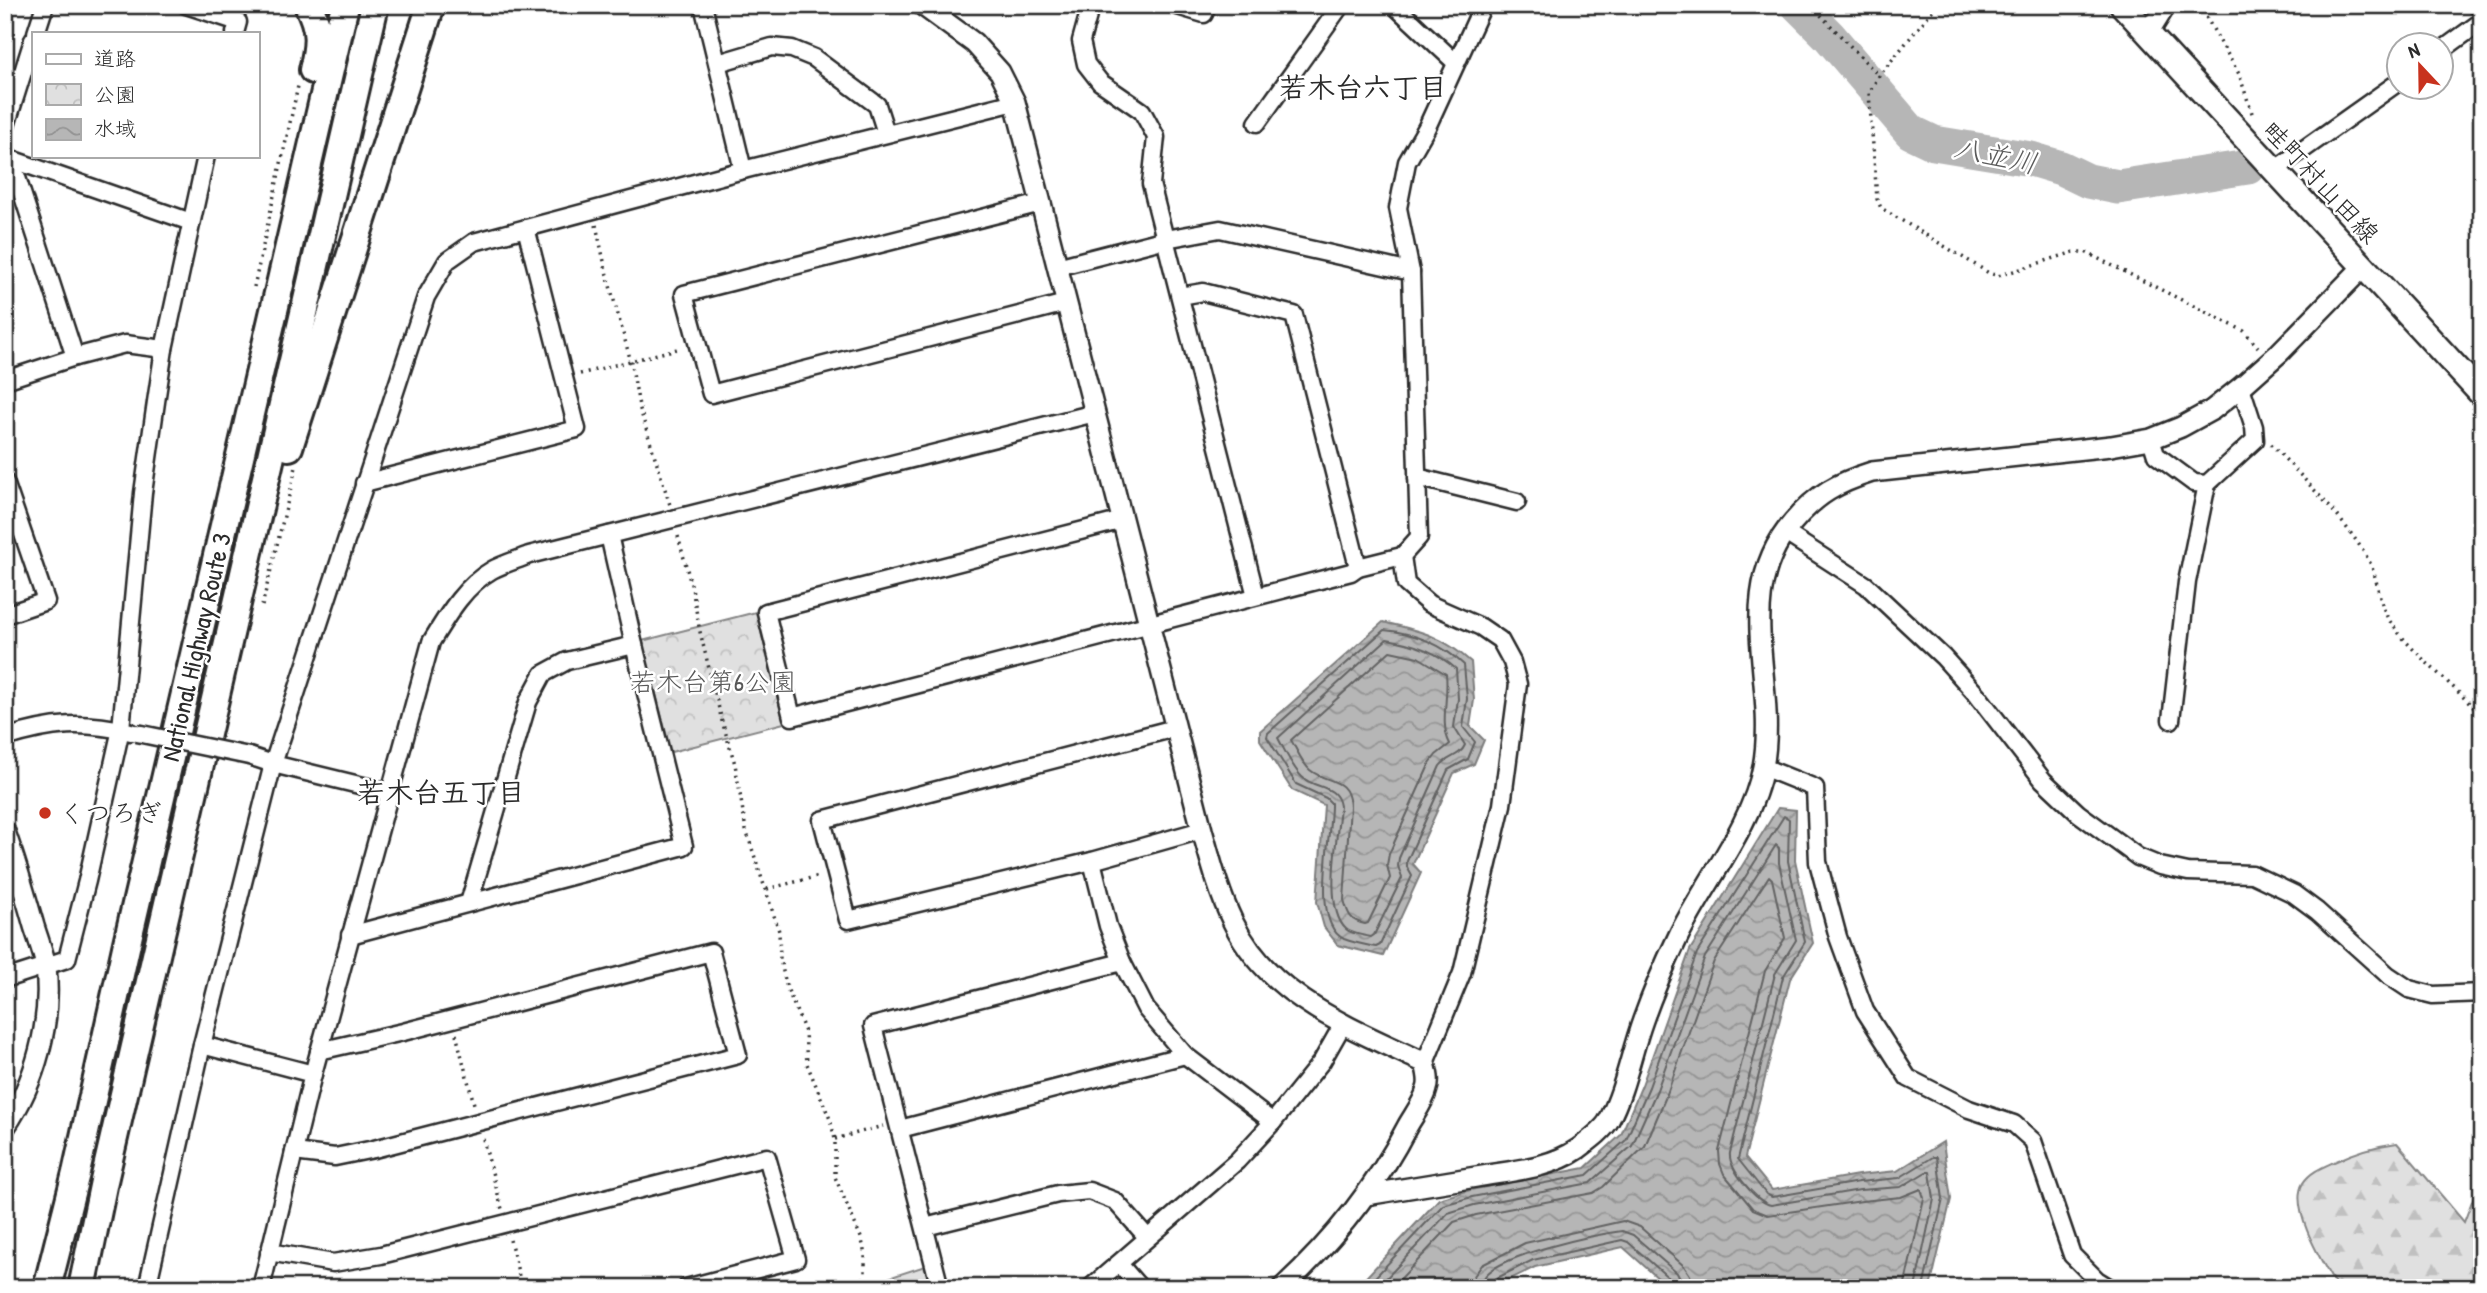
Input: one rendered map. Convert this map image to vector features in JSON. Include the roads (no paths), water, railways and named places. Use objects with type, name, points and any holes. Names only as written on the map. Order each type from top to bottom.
[{"type":"highway","points":[[270,327],[276,238],[319,41],[313,14],[308,5]]},
{"type":"highway","name":"National Highway Route 3","points":[[47,1288],[79,1160],[345,5]]},
{"type":"highway","name":"National Highway Route 3","points":[[82,1288],[107,1167],[248,607],[375,5]]},
{"type":"highway","points":[[248,607],[431,5]]},
{"type":"main road","name":"畦町村山田線","points":[[2122,5],[2482,395]]},
{"type":"street","points":[[36,32],[45,5]]},
{"type":"street","points":[[186,5],[238,22],[235,32]]},
{"type":"street","points":[[703,5],[743,170]]},
{"type":"street","points":[[922,5],[974,43],[1000,72],[1015,102],[1202,830],[1221,895],[1234,925],[1251,951],[1279,983],[1310,1006],[1425,1063]]},
{"type":"street","points":[[1091,5],[1081,41],[1086,64],[1100,82],[1142,111],[1156,136],[1151,184],[1256,596]]},
{"type":"street","points":[[1174,5],[1204,14],[1207,5]]},
{"type":"street","points":[[1257,123],[1342,5]]},
{"type":"street","points":[[1394,5],[1455,62]]},
{"type":"street","points":[[1123,520],[765,612],[792,717],[1351,572],[1358,567],[1402,556],[1419,537],[1411,272],[1398,208],[1408,162],[1483,5]]},
{"type":"street","points":[[2148,34],[2166,5]]},
{"type":"street","points":[[2456,39],[2482,21]]},
{"type":"street","points":[[718,63],[772,47],[792,49],[814,58],[877,105],[886,133]]},
{"type":"street","points":[[5,129],[30,58]]},
{"type":"street","points":[[2273,171],[2386,90]]},
{"type":"street","points":[[147,1288],[202,1045],[273,764],[426,296],[447,261],[474,242],[743,170],[1015,102]]},
{"type":"street","points":[[8,158],[191,222]]},
{"type":"street","points":[[8,158],[75,356]]},
{"type":"street","points":[[5,979],[67,959],[129,731],[143,493],[164,349],[206,158]]},
{"type":"street","points":[[1041,203],[684,294],[711,394],[1066,303]]},
{"type":"street","points":[[364,483],[577,429],[526,228]]},
{"type":"street","points":[[1057,267],[1166,239],[1220,229],[1411,272]]},
{"type":"street","points":[[1366,1195],[1535,1167],[1576,1150],[1608,1123],[1643,1020],[1678,936],[1755,797],[1763,767],[1767,722],[1759,619],[1760,592],[1771,554],[1784,532],[1810,503],[1829,489],[1872,472],[2111,446],[2151,439],[2181,427],[2212,410],[2241,387],[2362,268]]},
{"type":"street","points":[[1180,296],[1203,292],[1294,315],[1358,567]]},
{"type":"street","points":[[5,380],[75,356],[125,344],[164,349]]},
{"type":"street","points":[[2171,720],[2187,582],[2207,484],[2255,440],[2254,427],[2241,387]]},
{"type":"street","points":[[261,1288],[319,1051],[431,642],[450,610],[469,589],[491,570],[528,555],[1095,413]]},
{"type":"street","points":[[2151,439],[2156,455],[2194,483],[2207,484]]},
{"type":"street","points":[[1417,477],[1517,502]]},
{"type":"street","points":[[5,482],[46,601],[5,615]]},
{"type":"street","points":[[1784,532],[1866,585],[1943,657],[1978,696],[2043,780],[2078,813],[2138,857],[2160,866],[2188,872],[2252,874],[2273,882],[2317,911],[2388,975],[2409,989],[2433,995],[2482,993]]},
{"type":"street","points":[[350,935],[684,846],[609,536]]},
{"type":"street","points":[[1282,1288],[1312,1261],[1366,1195],[1428,1089],[1425,1063],[1462,973],[1502,805],[1518,684],[1512,662],[1500,640],[1481,627],[1429,604],[1406,584],[1402,556]]},
{"type":"street","points":[[469,903],[528,702],[543,674],[567,661],[634,645]]},
{"type":"street","points":[[5,738],[39,727],[74,723],[249,755],[273,764],[388,792]]},
{"type":"street","points":[[1175,728],[822,820],[834,872],[848,920],[1092,861],[1202,830]]},
{"type":"street","points":[[1763,767],[1815,788],[1818,862],[1838,937],[1865,1011],[1908,1078],[1969,1109],[2014,1124],[2034,1141],[2072,1255],[2097,1280],[2110,1288]]},
{"type":"street","points":[[5,832],[9,858],[46,965],[47,995],[44,1034],[32,1077],[17,1110],[5,1127]]},
{"type":"street","points":[[1092,861],[1108,926],[1122,962],[1146,1009],[1185,1055],[1273,1122]]},
{"type":"street","points":[[294,1152],[335,1157],[374,1149],[738,1055],[711,952],[319,1051]]},
{"type":"street","points":[[940,1288],[873,1026],[1122,962]]},
{"type":"street","points":[[2462,995],[2482,1002]]},
{"type":"street","points":[[1090,1288],[1237,1161],[1322,1062],[1343,1024]]},
{"type":"street","points":[[202,1045],[313,1074]]},
{"type":"street","points":[[899,1126],[1185,1055]]},
{"type":"street","points":[[269,1252],[333,1262],[381,1255],[767,1157],[796,1259],[686,1288]]},
{"type":"street","points":[[925,1227],[1058,1194],[1089,1191],[1115,1201],[1147,1237]]},
{"type":"street","points":[[1119,1264],[1140,1288]]},
{"type":"water","points":[[1383,622],[1430,635],[1471,662],[1474,700],[1470,726],[1484,740],[1474,764],[1454,773],[1413,864],[1421,873],[1383,956],[1338,945],[1324,927],[1317,902],[1324,805],[1292,790],[1260,740],[1260,731]]},
{"type":"water","points":[[1778,808],[1796,810],[1795,860],[1813,943],[1790,979],[1745,1157],[1772,1190],[1897,1171],[1943,1142],[1951,1199],[1930,1288],[1669,1288],[1623,1247],[1535,1267],[1492,1288],[1356,1288],[1439,1199],[1470,1190],[1585,1168],[1621,1135],[1642,1085],[1690,950]]},
{"type":"waterway","name":"八並川","points":[[1798,5],[1829,36],[1911,132],[1934,143],[2031,159],[2061,168],[2088,181],[2118,187],[2248,167]]},
{"type":"place","name":"くつろぎ","points":[[45,813]]},
{"type":"district","name":"若木台六丁目","points":[[1363,87]]},
{"type":"district","name":"若木台五丁目","points":[[441,792]]},
{"type":"park label","name":"若木台第6公園","points":[[713,682]]}]
